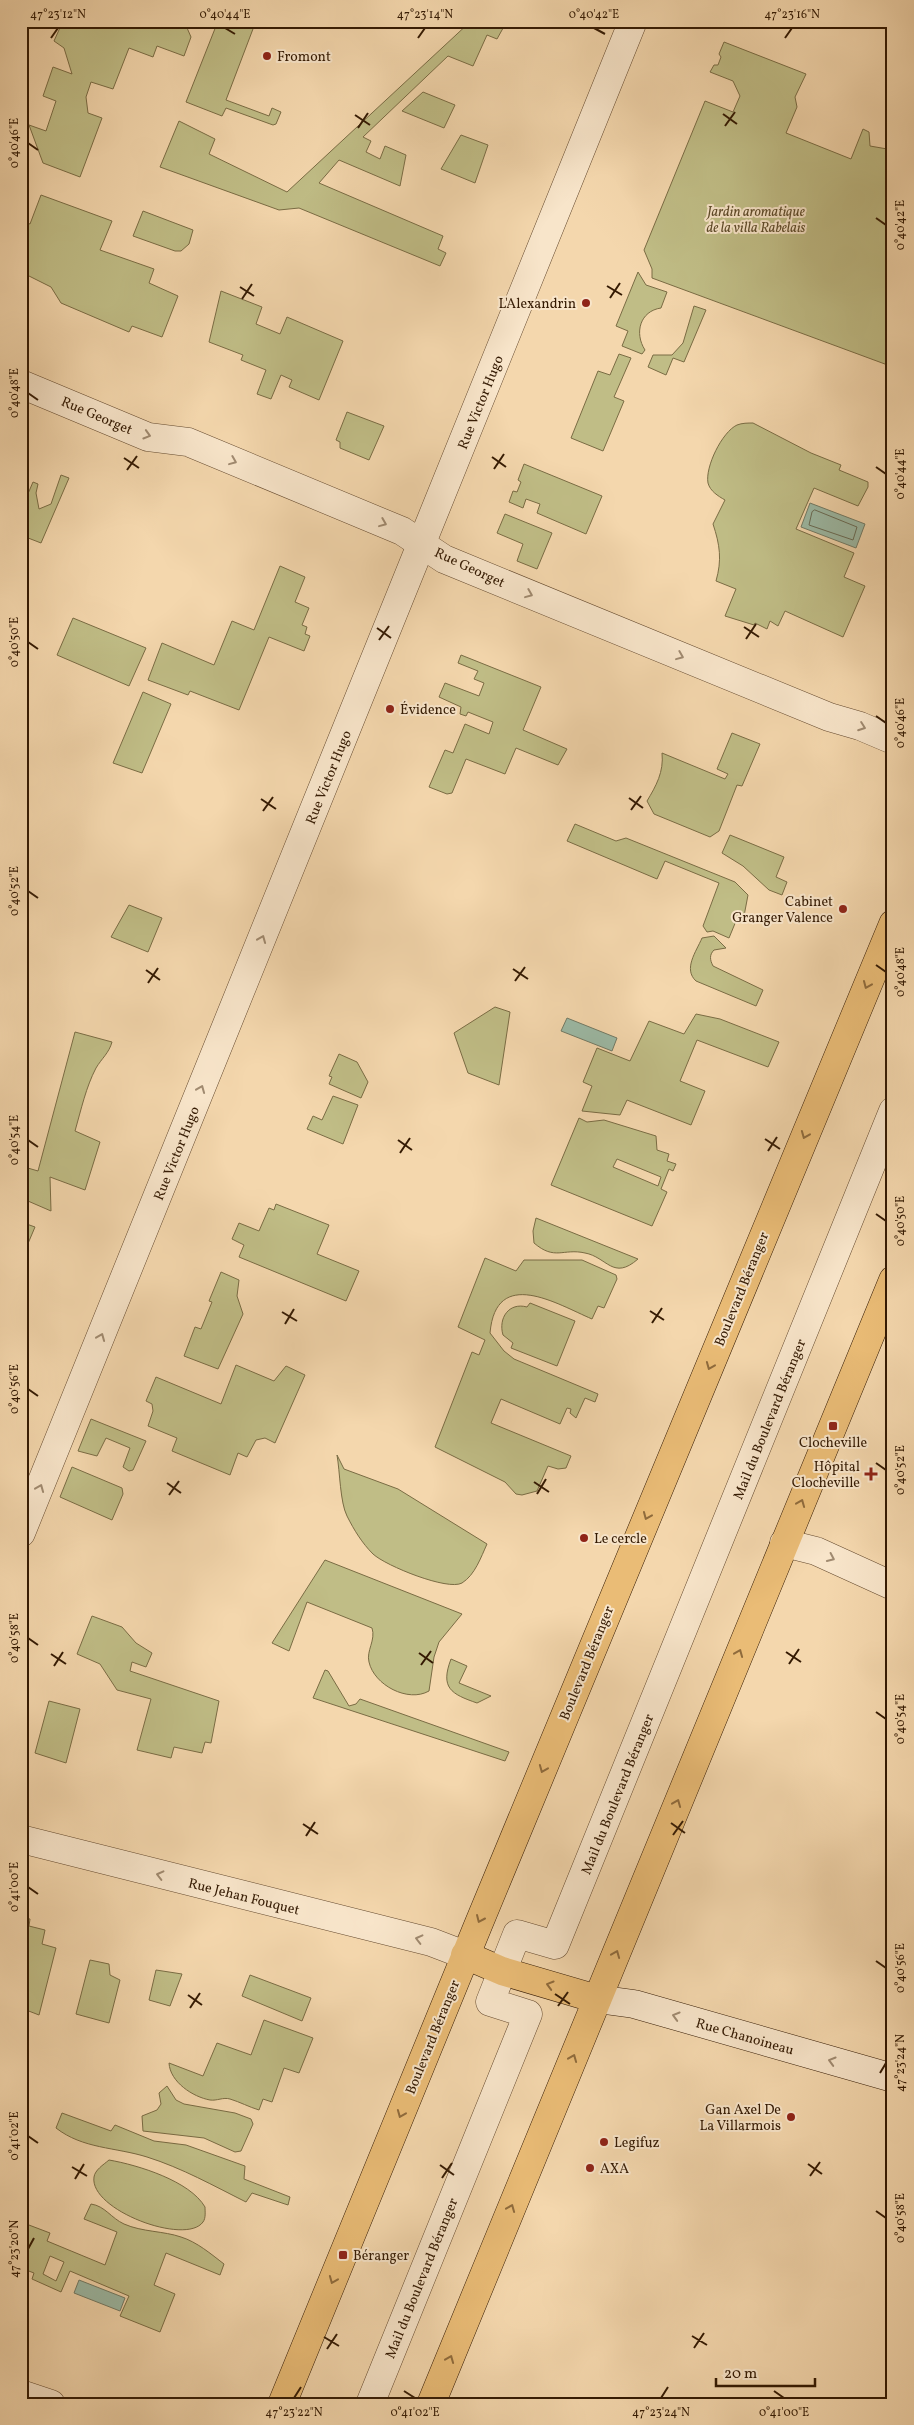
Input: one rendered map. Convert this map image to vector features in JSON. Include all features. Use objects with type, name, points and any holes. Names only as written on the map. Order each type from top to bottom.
[{"type":"main road","name":"Boulevard Béranger","points":[[282,2404],[465,1955],[893,924]]},
{"type":"main road","points":[[431,2404],[893,1280]]},
{"type":"main road","points":[[465,1955],[502,1971],[597,1999]]},
{"type":"street","name":"Rue Victor Hugo","points":[[21,1533],[634,21]]},
{"type":"street","name":"Rue Georget","points":[[21,384],[148,437],[188,442],[402,531],[453,563],[829,717],[860,726],[893,740]]},
{"type":"street","name":"Mail du Boulevard Béranger","points":[[370,2404],[528,2014],[490,2002],[502,1971],[517,1934],[555,1945],[893,1112]]},
{"type":"street","points":[[784,1543],[816,1551],[893,1586]]},
{"type":"street","name":"Rue Jehan Fouquet","points":[[21,1840],[431,1942],[465,1955]]},
{"type":"street","name":"Rue Chanoineau","points":[[597,1999],[634,2004],[893,2078]]},
{"type":"street","points":[[21,2394],[51,2404]]},
{"type":"green space","points":[[63,21],[184,21],[191,37],[184,56],[157,46],[153,57],[129,48],[113,89],[91,82],[86,97],[88,113],[102,118],[80,177],[43,163],[29,125],[46,131],[56,101],[43,96],[53,67],[72,74],[64,48],[54,41]]},
{"type":"green space","points":[[218,21],[234,27],[236,21],[256,21],[226,100],[269,116],[272,108],[281,112],[276,124],[273,125],[226,108],[222,116],[186,102]]},
{"type":"green space","points":[[471,21],[507,21],[497,39],[487,35],[473,66],[448,56],[363,137],[371,141],[366,152],[380,159],[385,146],[406,155],[400,186],[339,160],[319,183],[443,236],[438,249],[446,253],[440,266],[299,208],[279,210],[160,167],[179,121],[215,139],[209,154],[287,192]]},
{"type":"green space","name":"Jardin aromatique de la villa Rabelais","points":[[724,42],[806,74],[795,97],[797,107],[786,133],[851,159],[863,129],[869,132],[870,146],[893,150],[893,164],[889,173],[893,175],[893,201],[888,213],[893,215],[893,367],[652,278],[652,269],[644,250],[705,101],[733,112],[740,96],[733,81],[710,72],[714,65],[718,65],[721,57],[719,54]]},
{"type":"green space","points":[[423,92],[455,105],[444,128],[402,111]]},
{"type":"green space","points":[[461,135],[488,145],[475,183],[441,169]]},
{"type":"green space","points":[[41,195],[112,221],[100,250],[154,269],[149,283],[178,296],[162,337],[132,326],[129,332],[61,303],[51,287],[21,272],[21,221],[30,224]]},
{"type":"green space","points":[[143,211],[193,230],[189,244],[181,251],[175,251],[133,236]]},
{"type":"green space","points":[[638,272],[646,285],[667,292],[661,308],[648,313],[641,324],[640,337],[645,350],[642,354],[622,346],[628,331],[616,326]]},
{"type":"green space","points":[[221,291],[262,307],[256,324],[280,334],[287,317],[343,341],[319,400],[289,387],[292,380],[281,375],[271,399],[257,394],[266,370],[241,360],[243,355],[209,342]]},
{"type":"green space","points":[[694,306],[706,310],[684,362],[673,358],[666,375],[648,367],[653,355],[672,355],[683,343]]},
{"type":"green space","points":[[619,354],[631,358],[614,397],[624,401],[603,451],[571,438],[598,371],[610,375]]},
{"type":"green space","points":[[347,412],[384,426],[369,460],[340,448],[340,442],[336,440]]},
{"type":"green space","points":[[743,423],[753,423],[811,453],[841,465],[839,470],[868,482],[868,487],[858,506],[814,488],[796,529],[854,553],[844,577],[865,586],[843,637],[785,611],[778,626],[770,621],[767,629],[755,623],[754,625],[725,616],[736,589],[716,581],[719,552],[713,524],[725,500],[717,495],[708,483],[709,468],[720,442],[731,429]]},
{"type":"green space","points":[[524,464],[602,496],[586,534],[537,513],[540,504],[526,499],[523,508],[509,502],[513,491],[517,492],[521,482],[518,480]]},
{"type":"green space","points":[[61,475],[69,478],[41,543],[23,536],[21,538],[21,510],[33,482],[38,484],[36,493],[39,509],[51,504]]},
{"type":"green space","points":[[505,514],[552,533],[537,569],[517,561],[523,544],[497,533]]},
{"type":"green space","points":[[280,566],[305,577],[295,602],[309,608],[302,625],[307,627],[305,634],[310,636],[304,651],[269,637],[239,710],[190,691],[188,695],[148,680],[162,643],[214,665],[232,621],[254,630]]},
{"type":"green space","points":[[73,618],[146,648],[129,686],[57,655]]},
{"type":"green space","points":[[461,655],[541,687],[523,730],[567,749],[558,765],[516,748],[505,774],[466,759],[452,793],[447,794],[429,787],[445,750],[453,753],[465,724],[489,734],[493,722],[468,712],[466,716],[460,714],[461,707],[439,697],[445,683],[479,696],[484,683],[474,679],[478,671],[458,663]]},
{"type":"green space","points":[[143,692],[171,704],[142,773],[113,763]]},
{"type":"green space","points":[[732,733],[760,744],[742,786],[737,785],[719,831],[710,837],[654,814],[647,801],[661,773],[662,753],[725,779],[728,774],[717,769]]},
{"type":"green space","points":[[575,824],[616,841],[626,838],[735,882],[748,895],[744,916],[736,921],[729,938],[713,931],[707,932],[703,926],[719,883],[665,861],[657,879],[567,841]]},
{"type":"green space","points":[[730,835],[784,857],[776,877],[787,882],[782,895],[769,890],[743,866],[722,853]]},
{"type":"green space","points":[[129,905],[162,918],[148,952],[111,937]]},
{"type":"green space","points":[[714,936],[726,948],[712,952],[710,958],[713,966],[763,990],[756,1006],[696,981],[692,976],[692,960],[702,938]]},
{"type":"green space","points":[[495,1007],[510,1012],[499,1085],[468,1073],[454,1033]]},
{"type":"green space","points":[[696,1014],[720,1019],[779,1042],[768,1067],[697,1040],[680,1081],[705,1091],[691,1125],[627,1100],[620,1115],[582,1111],[592,1086],[583,1082],[597,1048],[630,1061],[649,1021],[684,1034]]},
{"type":"green space","points":[[75,1032],[112,1042],[92,1075],[75,1131],[100,1142],[85,1190],[50,1177],[51,1211],[21,1198],[21,1166],[38,1171]]},
{"type":"green space","points":[[339,1054],[357,1062],[368,1082],[361,1098],[329,1084],[332,1077],[329,1076]]},
{"type":"green space","points":[[333,1096],[358,1105],[343,1144],[307,1129],[313,1116],[322,1120]]},
{"type":"green space","points":[[579,1118],[587,1122],[604,1120],[656,1136],[657,1150],[669,1154],[667,1161],[676,1164],[673,1171],[669,1169],[661,1189],[667,1192],[652,1226],[551,1185]],"holes":[[[617,1159],[661,1177],[658,1186],[613,1167]]]},
{"type":"green space","points":[[276,1204],[329,1225],[317,1254],[359,1271],[346,1301],[239,1257],[244,1245],[232,1239],[239,1223],[259,1231],[269,1208],[274,1210]]},
{"type":"green space","points":[[536,1218],[638,1259],[622,1268],[616,1268],[593,1255],[585,1253],[554,1253],[548,1251],[534,1243],[533,1231]]},
{"type":"green space","points":[[21,1222],[35,1227],[21,1260]]},
{"type":"green space","points":[[485,1258],[516,1271],[524,1260],[582,1260],[616,1275],[617,1279],[604,1308],[598,1306],[592,1319],[562,1305],[530,1295],[516,1295],[504,1300],[495,1313],[490,1333],[504,1351],[514,1359],[598,1394],[595,1402],[585,1398],[576,1418],[570,1413],[571,1409],[567,1408],[560,1424],[501,1399],[491,1423],[571,1456],[566,1468],[558,1469],[548,1466],[537,1491],[522,1495],[516,1494],[505,1482],[435,1447],[472,1352],[479,1355],[485,1340],[458,1327]]},
{"type":"green space","points":[[221,1272],[239,1280],[237,1296],[243,1314],[218,1369],[184,1356],[195,1327],[201,1329],[212,1302],[209,1301]]},
{"type":"green space","points":[[530,1303],[575,1321],[557,1366],[511,1348],[513,1343],[503,1335],[502,1323],[506,1313],[515,1307],[527,1307]]},
{"type":"green space","points":[[236,1365],[274,1381],[286,1366],[305,1375],[275,1443],[265,1438],[256,1440],[247,1457],[238,1453],[230,1475],[172,1451],[177,1438],[148,1426],[153,1411],[152,1404],[146,1401],[156,1377],[221,1404]]},
{"type":"green space","points":[[91,1419],[146,1441],[133,1470],[129,1471],[123,1467],[130,1448],[106,1438],[97,1456],[78,1451]]},
{"type":"green space","points":[[337,1455],[344,1469],[398,1489],[487,1544],[467,1580],[455,1585],[431,1581],[390,1565],[373,1554],[358,1536],[345,1510]]},
{"type":"green space","points":[[72,1467],[122,1488],[123,1494],[112,1520],[60,1497]]},
{"type":"green space","points":[[325,1560],[462,1614],[439,1642],[434,1657],[429,1691],[411,1695],[393,1690],[378,1678],[369,1662],[368,1658],[373,1637],[372,1628],[307,1602],[289,1651],[272,1643]]},
{"type":"green space","points":[[92,1616],[122,1627],[136,1643],[152,1653],[146,1667],[132,1662],[130,1671],[219,1701],[211,1743],[205,1742],[202,1753],[174,1747],[171,1758],[137,1750],[151,1699],[117,1690],[100,1664],[77,1654]]},
{"type":"green space","points":[[451,1659],[467,1666],[459,1683],[491,1696],[477,1703],[454,1693],[450,1689],[447,1677]]},
{"type":"green space","points":[[325,1670],[328,1671],[349,1706],[356,1704],[360,1699],[509,1752],[505,1761],[313,1698]]},
{"type":"green space","points":[[49,1701],[80,1709],[66,1763],[35,1753]]},
{"type":"green space","points":[[21,1917],[30,1919],[29,1926],[45,1930],[42,1944],[56,1948],[39,2015],[21,2008]]},
{"type":"green space","points":[[90,1960],[109,1964],[110,1975],[120,1980],[109,2023],[76,2014]]},
{"type":"green space","points":[[156,1970],[182,1974],[170,2006],[149,2000]]},
{"type":"green space","points":[[250,1975],[311,1998],[302,2021],[242,1996]]},
{"type":"green space","points":[[264,2020],[313,2038],[299,2073],[284,2068],[272,2102],[263,2099],[259,2110],[230,2099],[213,2100],[197,2096],[173,2076],[169,2063],[203,2076],[217,2043],[251,2055]]},
{"type":"green space","points":[[167,2086],[176,2100],[184,2104],[235,2113],[251,2119],[253,2124],[241,2151],[235,2152],[204,2138],[143,2131],[142,2116],[157,2110],[161,2104],[159,2093]]},
{"type":"green space","points":[[62,2113],[111,2131],[115,2125],[154,2141],[186,2145],[245,2166],[244,2179],[290,2197],[288,2205],[252,2193],[246,2202],[160,2161],[77,2140],[56,2128]]},
{"type":"green space","points":[[109,2160],[148,2170],[188,2189],[205,2207],[203,2222],[193,2228],[178,2230],[140,2221],[122,2212],[107,2201],[97,2189],[94,2177],[96,2172]]},
{"type":"green space","points":[[91,2204],[100,2207],[119,2222],[131,2227],[187,2239],[224,2264],[220,2275],[166,2253],[154,2285],[175,2294],[160,2332],[120,2316],[129,2296],[70,2271],[61,2292],[32,2279],[34,2273],[21,2268],[21,2222],[50,2233],[47,2241],[105,2265],[117,2232],[84,2219]],"holes":[[[50,2256],[64,2262],[56,2281],[43,2274]]]},
{"type":"water","points":[[810,503],[865,524],[856,548],[801,527]]},
{"type":"water","points":[[567,1018],[617,1038],[612,1051],[561,1031]]},
{"type":"water","points":[[79,2280],[125,2298],[120,2311],[74,2293]]},
{"type":"place","name":"Fromont","points":[[267,56]]},
{"type":"place","name":"L'Alexandrin","points":[[586,303]]},
{"type":"place","name":"Évidence","points":[[390,709]]},
{"type":"place","name":"Cabinet Granger Valence","points":[[843,909]]},
{"type":"place","name":"Clocheville","points":[[833,1426]]},
{"type":"place","name":"Hôpital Clocheville","points":[[871,1474]]},
{"type":"place","name":"Le cercle","points":[[584,1538]]},
{"type":"place","name":"Gan Axel De La Villarmois","points":[[791,2117]]},
{"type":"place","name":"Legifuz","points":[[604,2142]]},
{"type":"place","name":"AXA","points":[[590,2168]]},
{"type":"place","name":"Béranger","points":[[343,2255]]}]
